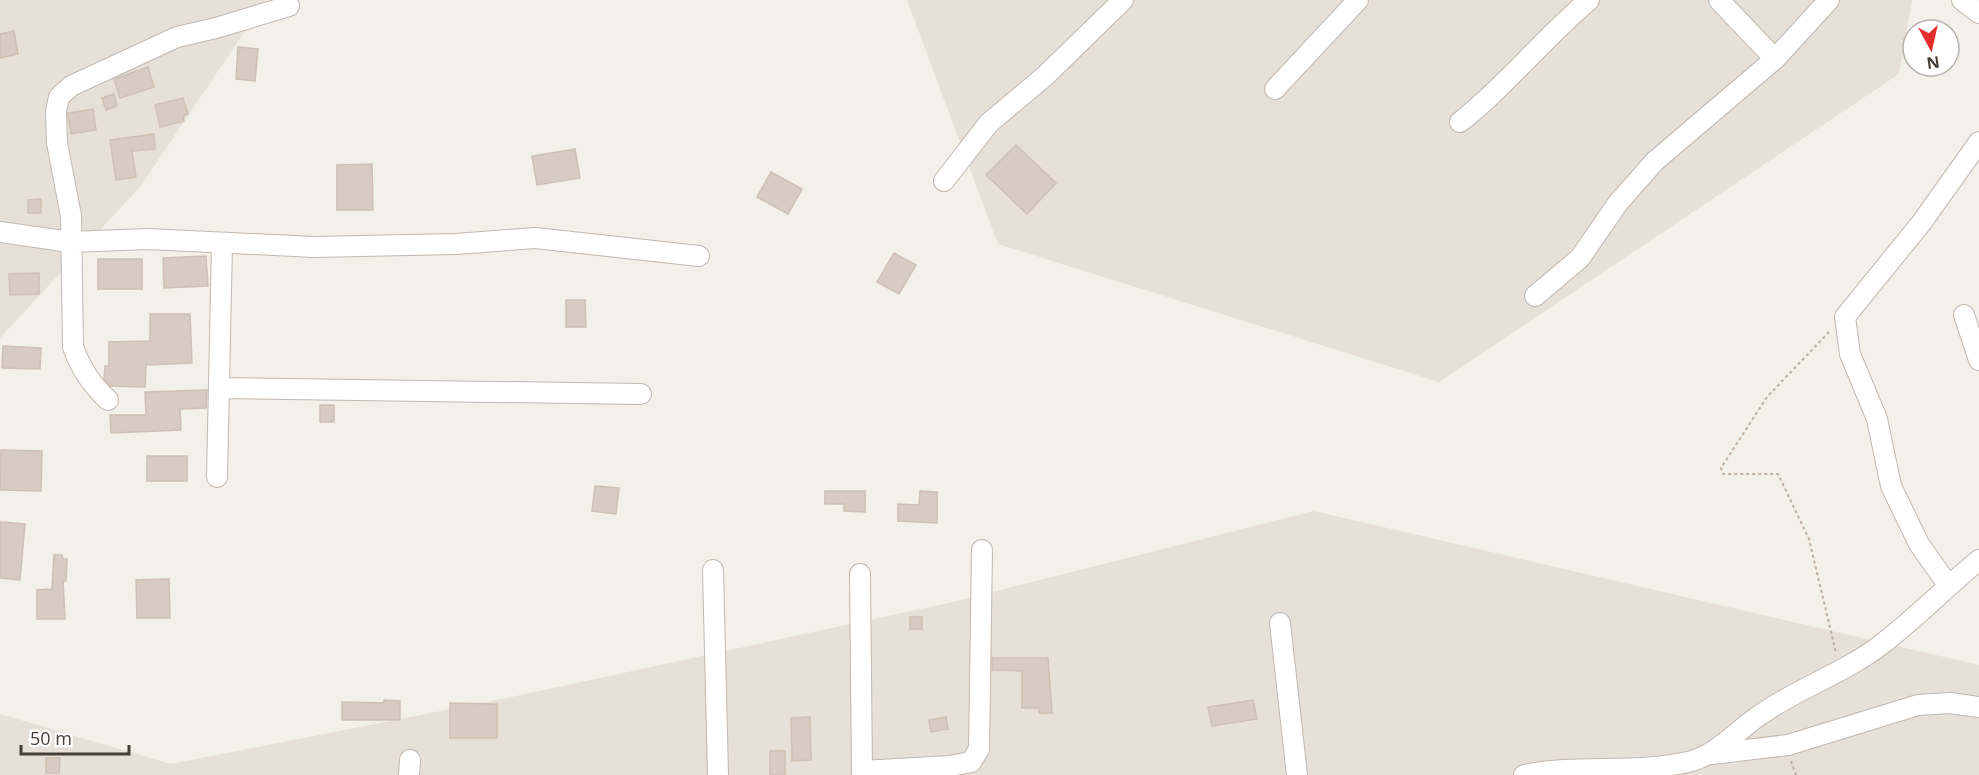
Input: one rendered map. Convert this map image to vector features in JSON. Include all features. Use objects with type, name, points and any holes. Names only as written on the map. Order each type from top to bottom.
[{"type":"street","points":[[944,181],[989,123],[1045,76],[1123,0]]},
{"type":"street","points":[[1275,88],[1358,0]]},
{"type":"street","points":[[1719,0],[1775,59]]},
{"type":"street","points":[[1535,296],[1580,258],[1618,203],[1655,161],[1775,59],[1828,0]]},
{"type":"street","points":[[1962,0],[1979,13]]},
{"type":"street","points":[[1460,122],[1508,81],[1582,2]]},
{"type":"street","points":[[108,399],[87,376],[73,347],[71,216],[57,143],[56,111],[59,97],[71,86],[177,37],[289,6]]},
{"type":"street","points":[[1948,585],[1919,544],[1892,486],[1877,419],[1850,354],[1845,317],[1922,222],[1979,142]]},
{"type":"street","points":[[0,232],[70,242],[148,239],[314,247],[456,244],[535,238],[699,256]]},
{"type":"street","points":[[217,477],[222,244]]},
{"type":"street","points":[[1964,315],[1979,360]]},
{"type":"street","points":[[220,388],[641,394]]},
{"type":"street","points":[[860,574],[862,773],[950,766],[971,762],[980,749],[982,550]]},
{"type":"street","points":[[1524,775],[1598,768],[1640,771],[1688,762],[1707,754],[1761,714],[1882,645],[1979,560]]},
{"type":"street","points":[[713,570],[718,775]]},
{"type":"street","points":[[1280,623],[1297,775]]},
{"type":"street","points":[[1707,754],[1788,745],[1918,705],[1950,703],[1979,707]]},
{"type":"path","points":[[1840,671],[1809,539],[1778,474],[1723,474],[1721,468],[1767,397],[1845,317]]},
{"type":"shaded area","points":[[0,0],[266,0],[140,187],[0,338]]},
{"type":"shaded area","points":[[907,0],[1912,0],[1909,18],[1901,18],[1899,74],[1439,382],[998,244]]},
{"type":"shaded area","points":[[1314,511],[1979,665],[1979,775],[0,775],[0,714],[171,764],[507,698],[953,602]]},
{"type":"building","points":[[14,31],[18,54],[0,58],[0,34]]},
{"type":"building","points":[[238,47],[258,49],[255,81],[236,79]]},
{"type":"building","points":[[148,67],[154,87],[120,98],[114,79]]},
{"type":"building","points":[[114,94],[117,106],[106,110],[102,98]]},
{"type":"building","points":[[183,98],[188,114],[183,116],[184,121],[160,127],[155,105]]},
{"type":"building","points":[[93,109],[96,130],[71,134],[68,113]]},
{"type":"building","points":[[154,134],[155,149],[132,151],[136,177],[116,180],[110,140]]},
{"type":"building","points":[[1016,145],[1056,183],[1027,214],[986,175]]},
{"type":"building","points":[[575,149],[580,178],[537,185],[532,156]]},
{"type":"building","points":[[372,164],[373,210],[337,210],[337,165]]},
{"type":"building","points":[[771,172],[802,189],[788,214],[757,197]]},
{"type":"building","points":[[41,199],[41,213],[28,213],[28,200]]},
{"type":"building","points":[[894,253],[916,265],[899,294],[877,282]]},
{"type":"building","points":[[206,256],[208,286],[164,288],[163,258]]},
{"type":"building","points":[[98,259],[142,259],[142,289],[98,289]]},
{"type":"building","points":[[39,273],[39,294],[10,295],[9,274]]},
{"type":"building","points":[[566,300],[585,300],[586,327],[566,327]]},
{"type":"building","points":[[150,314],[190,314],[192,363],[146,365],[145,387],[110,386],[104,379],[105,366],[109,366],[109,342],[150,341]]},
{"type":"building","points":[[3,346],[41,348],[40,369],[2,368]]},
{"type":"building","points":[[207,390],[206,408],[180,409],[181,430],[111,433],[110,415],[146,415],[145,392]]},
{"type":"building","points":[[320,405],[334,405],[334,422],[320,422]]},
{"type":"building","points":[[1,450],[42,451],[41,491],[0,490]]},
{"type":"building","points":[[147,456],[187,456],[187,481],[147,481]]},
{"type":"building","points":[[595,486],[619,488],[616,514],[592,511]]},
{"type":"building","points":[[825,491],[865,491],[865,512],[844,511],[844,504],[825,504]]},
{"type":"building","points":[[920,491],[937,492],[937,523],[898,521],[898,504],[919,505]]},
{"type":"building","points":[[0,522],[25,524],[20,580],[0,578]]},
{"type":"building","points":[[54,555],[62,555],[63,559],[67,559],[66,581],[63,581],[65,619],[37,619],[37,590],[52,589]]},
{"type":"building","points":[[169,579],[170,618],[137,618],[136,580]]},
{"type":"building","points":[[910,617],[922,617],[922,629],[910,629]]},
{"type":"building","points":[[992,658],[1048,658],[1052,713],[1039,713],[1039,708],[1022,708],[1022,671],[992,670]]},
{"type":"building","points":[[384,700],[400,701],[400,720],[342,720],[342,702],[384,703]]},
{"type":"building","points":[[1253,700],[1257,719],[1212,726],[1208,707]]},
{"type":"building","points":[[450,703],[497,704],[497,738],[450,738]]},
{"type":"building","points":[[810,717],[811,760],[792,761],[791,718]]},
{"type":"building","points":[[946,717],[948,729],[931,732],[929,720]]},
{"type":"building","points":[[770,751],[785,751],[785,775],[770,775]]},
{"type":"building","points":[[46,758],[60,758],[59,773],[46,773]]}]
